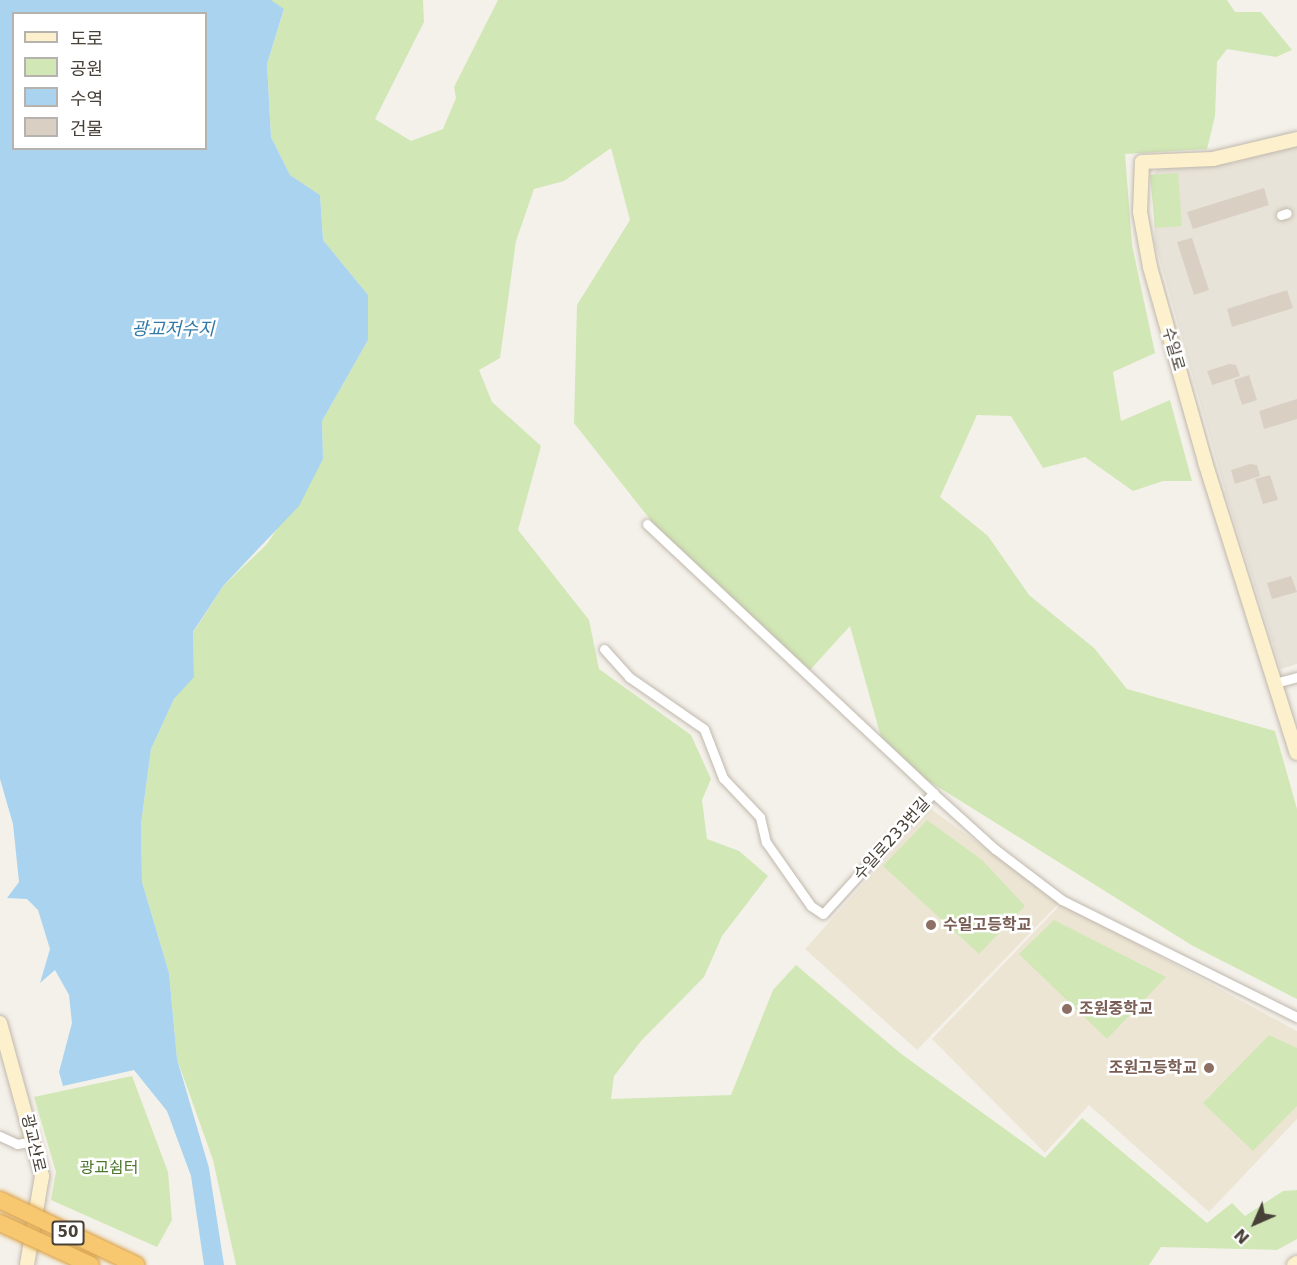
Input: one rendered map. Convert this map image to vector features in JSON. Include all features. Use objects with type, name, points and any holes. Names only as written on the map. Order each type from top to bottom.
[{"type":"highway","name":"50","points":[[0,1200],[136,1265]]},
{"type":"highway","name":"50","points":[[0,1223],[91,1265]]},
{"type":"street","name":"수일로","points":[[1275,683],[1199,439],[1150,267],[1140,212],[1142,162],[1213,159],[1297,139]]},
{"type":"street","points":[[647,524],[933,793]]},
{"type":"street","name":"수일로233번길","points":[[604,649],[629,677],[704,729],[723,778],[760,817],[766,842],[811,906],[823,914],[933,793],[995,849],[1062,900],[1297,1017]]},
{"type":"street","points":[[1297,677],[1275,683],[1297,753]]},
{"type":"street","name":"광교산로","points":[[0,1023],[34,1141],[42,1197],[27,1265]]},
{"type":"street","points":[[0,1136],[17,1144],[34,1141]]},
{"type":"shaded area","points":[[1297,144],[1297,664],[1281,669],[1227,498],[1155,243],[1152,175],[1158,169],[1234,163]]},
{"type":"shaded area","name":"수일고등학교","points":[[931,809],[1060,902],[917,1050],[805,949]]},
{"type":"shaded area","points":[[1062,903],[1297,1031],[1297,1119],[1209,1212],[1089,1105],[1045,1153],[932,1039]]},
{"type":"green space","points":[[271,0],[423,0],[424,22],[375,119],[411,141],[443,129],[456,98],[454,87],[498,0],[1227,0],[1235,12],[1261,12],[1292,50],[1276,57],[1227,49],[1217,62],[1215,116],[1207,149],[1125,154],[1132,245],[1155,353],[1113,372],[1121,421],[1170,400],[1192,481],[1163,481],[1133,491],[1085,457],[1043,468],[1011,416],[977,415],[940,497],[988,536],[1029,595],[1094,648],[1127,689],[1275,731],[1297,809],[1297,999],[1193,946],[927,780],[881,737],[850,626],[810,670],[656,527],[574,423],[577,305],[630,220],[611,148],[564,181],[534,189],[516,241],[500,358],[479,370],[492,402],[541,446],[518,530],[589,620],[599,669],[691,735],[711,779],[702,800],[707,839],[739,851],[768,876],[722,936],[704,977],[641,1041],[614,1076],[611,1099],[731,1095],[773,990],[796,965],[900,1053],[1045,1158],[1082,1118],[1207,1223],[1232,1203],[1245,1216],[1283,1191],[1297,1190],[1297,1239],[1277,1250],[1161,1247],[1149,1265],[236,1265],[213,1160],[177,1059],[169,973],[142,882],[141,824],[151,749],[174,699],[194,676],[193,633],[223,586],[267,544],[323,459],[322,421],[368,340],[368,295],[323,240],[320,195],[290,175],[271,137],[267,64],[284,10]]},
{"type":"green space","points":[[1178,173],[1182,226],[1155,228],[1150,175]]},
{"type":"green space","points":[[927,820],[982,860],[1025,906],[979,954],[883,866]]},
{"type":"green space","points":[[1054,920],[1166,977],[1107,1039],[1019,954]]},
{"type":"green space","points":[[1269,1035],[1297,1048],[1297,1106],[1253,1151],[1203,1103]]},
{"type":"green space","name":"광교쉼터","points":[[132,1076],[168,1172],[172,1220],[157,1247],[51,1200],[56,1172],[34,1097]]},
{"type":"water","name":"광교저수지","points":[[0,0],[271,0],[284,9],[267,64],[271,137],[290,175],[320,195],[323,240],[368,295],[368,340],[322,421],[323,459],[299,506],[223,586],[193,632],[194,677],[174,699],[151,749],[141,824],[142,882],[169,973],[177,1059],[209,1168],[224,1265],[204,1265],[191,1176],[167,1111],[134,1070],[63,1086],[59,1072],[72,1023],[69,995],[55,970],[40,983],[50,949],[38,910],[27,899],[7,898],[19,882],[13,824],[0,779]]},
{"type":"building","points":[[1264,188],[1269,205],[1193,229],[1187,212]]},
{"type":"building","points":[[1192,238],[1209,290],[1194,295],[1177,242]]},
{"type":"building","points":[[1287,290],[1293,308],[1232,327],[1227,309]]},
{"type":"building","points":[[1229,364],[1236,365],[1240,376],[1212,385],[1207,371]]},
{"type":"building","points":[[1249,375],[1257,400],[1242,405],[1234,380]]},
{"type":"building","points":[[1297,399],[1297,419],[1264,429],[1259,411]]},
{"type":"building","points":[[1250,464],[1257,465],[1260,476],[1235,484],[1231,470]]},
{"type":"building","points":[[1270,475],[1278,500],[1263,504],[1255,479]]},
{"type":"building","points":[[1291,576],[1297,592],[1272,599],[1267,583]]},
{"type":"place","name":"수일고등학교","points":[[931,925]]},
{"type":"place","name":"조원중학교","points":[[1067,1009]]},
{"type":"place","name":"조원고등학교","points":[[1209,1068]]}]
